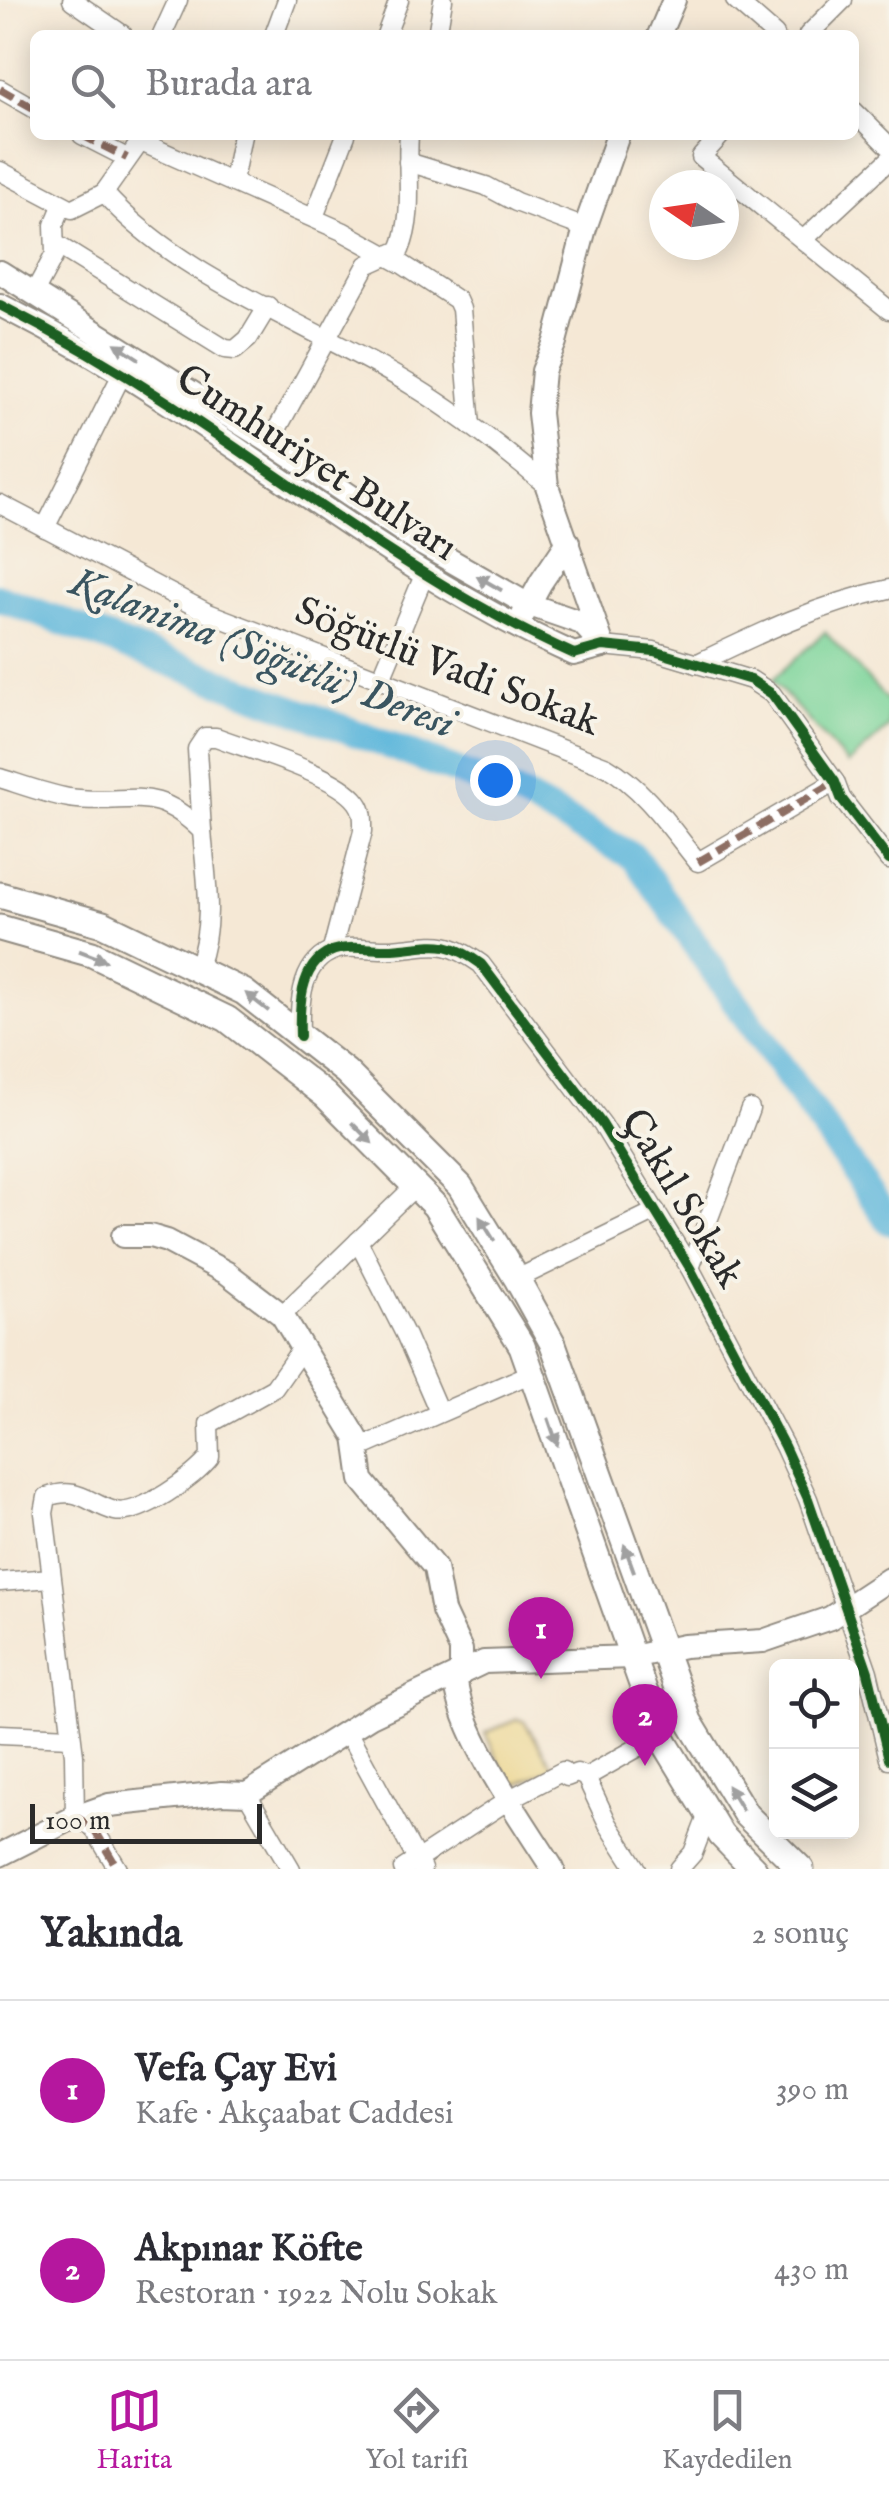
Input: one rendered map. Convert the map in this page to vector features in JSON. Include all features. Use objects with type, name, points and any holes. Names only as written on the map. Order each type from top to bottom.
[{"type":"main road","points":[[0,896],[103,924],[244,992],[346,1072],[460,1186],[552,1344],[689,1721],[746,1815],[802,1869]]},
{"type":"main road","points":[[0,928],[92,954],[227,1019],[325,1095],[435,1206],[522,1346],[660,1735],[721,1835],[754,1869]]},
{"type":"street","points":[[72,0],[117,30]]},
{"type":"street","points":[[164,30],[178,0]]},
{"type":"street","points":[[276,30],[287,0]]},
{"type":"street","points":[[388,30],[399,0]]},
{"type":"street","points":[[438,30],[444,0]]},
{"type":"street","points":[[735,0],[769,30]]},
{"type":"street","points":[[813,30],[844,0]]},
{"type":"street","points":[[661,30],[672,1]]},
{"type":"street","points":[[0,89],[30,106]]},
{"type":"street","points":[[859,116],[889,146]]},
{"type":"street","points":[[92,140],[127,158]]},
{"type":"street","points":[[0,171],[72,209],[104,193],[142,140]]},
{"type":"street","points":[[145,140],[314,217],[457,300],[461,309],[470,426]]},
{"type":"street","points":[[233,182],[241,140]]},
{"type":"street","points":[[314,217],[344,140]]},
{"type":"street","points":[[270,442],[366,265],[400,250],[406,236],[410,140]]},
{"type":"street","points":[[616,140],[585,228],[555,342],[543,371],[539,413],[547,486],[603,646],[654,651],[734,672],[772,694],[835,782],[840,798],[889,860]]},
{"type":"street","points":[[717,140],[702,157],[889,310]]},
{"type":"street","points":[[803,240],[889,160]]},
{"type":"street","points":[[408,162],[486,186],[516,202],[585,228]]},
{"type":"street","points":[[104,193],[128,219],[159,241],[413,386],[504,449],[547,486]]},
{"type":"street","points":[[34,293],[56,245],[54,225],[62,206]]},
{"type":"street","points":[[56,245],[225,349],[235,350],[243,345],[268,306]]},
{"type":"street","name":"Cumhuriyet Bulvarı","points":[[0,272],[270,442],[422,544],[527,604],[582,623],[603,646],[574,654],[519,630],[425,573],[122,374],[0,304]]},
{"type":"street","points":[[45,528],[122,374]]},
{"type":"street","name":"Söğütlü Vadi Sokak","points":[[0,504],[193,606],[380,682],[608,767],[624,776],[644,796],[698,862],[835,782]]},
{"type":"street","points":[[519,630],[527,604],[568,542]]},
{"type":"street","points":[[380,682],[425,573]]},
{"type":"street","points":[[696,664],[790,618],[844,599],[889,589]]},
{"type":"street","points":[[198,968],[208,939],[210,914],[197,749],[205,737],[216,736],[330,780],[355,799],[363,812],[363,832],[332,950],[320,959],[305,982],[299,1008],[300,1036]]},
{"type":"street","points":[[0,778],[67,798],[148,797],[178,809],[202,831]]},
{"type":"street","name":"Çakıl Sokak","points":[[332,950],[441,943],[463,951],[481,964],[602,1124],[690,1268],[808,1499],[868,1672],[889,1759]]},
{"type":"street","points":[[690,1268],[750,1109]]},
{"type":"street","points":[[282,1315],[416,1186]]},
{"type":"street","points":[[517,1278],[656,1211]]},
{"type":"street","points":[[123,1236],[150,1236],[167,1242],[227,1272],[282,1315],[356,1437],[362,1480],[435,1568],[443,1612],[461,1650],[457,1693],[480,1745],[553,1869]]},
{"type":"street","points":[[358,1242],[439,1412]]},
{"type":"street","points":[[75,1818],[71,1737],[44,1514],[48,1497],[61,1492],[80,1495],[114,1511],[130,1512],[185,1481],[210,1457],[210,1424],[274,1388],[302,1348]]},
{"type":"street","points":[[360,1448],[532,1373]]},
{"type":"street","points":[[0,1582],[51,1578]]},
{"type":"street","points":[[0,1855],[75,1818],[125,1802],[246,1794],[347,1731],[461,1672],[497,1660],[632,1657],[684,1646],[763,1641],[804,1629],[889,1579]]},
{"type":"street","points":[[347,1731],[414,1866],[510,1799],[563,1771],[568,1777],[576,1773],[586,1777],[608,1824],[637,1869]]},
{"type":"street","points":[[0,1734],[71,1737]]},
{"type":"street","points":[[586,1777],[660,1735]]},
{"type":"street","points":[[246,1794],[291,1869]]},
{"type":"street","points":[[679,1869],[693,1853],[708,1814]]},
{"type":"street","points":[[75,1818],[93,1827],[118,1869]]},
{"type":"green space","points":[[825,632],[889,702],[889,727],[848,764],[772,680]]},
{"type":"sand","points":[[518,1719],[524,1721],[554,1768],[511,1787],[485,1733]]},
{"type":"waterway","name":"Kalanima (Söğütlü) Deresi","points":[[0,598],[522,796],[634,857],[889,1221]]},
{"type":"marked path","points":[[0,89],[30,106]]},
{"type":"marked path","points":[[92,140],[127,158]]},
{"type":"marked path","points":[[698,862],[835,782]]},
{"type":"marked path","points":[[75,1817],[93,1827],[118,1869]]},
{"type":"cycle path","points":[[0,305],[130,378],[418,570],[521,628],[574,654],[603,646],[654,651],[751,680],[772,694],[835,782],[841,798],[889,860]]},
{"type":"cycle path","points":[[300,1036],[303,989],[312,967],[330,952],[438,945],[457,950],[481,964],[602,1124],[690,1268],[784,1446],[808,1499],[868,1672],[889,1759]]},
{"type":"place","name":"Vefa Çay Evi","points":[[541,1679]]},
{"type":"place","name":"Akpınar Köfte","points":[[645,1766]]}]
